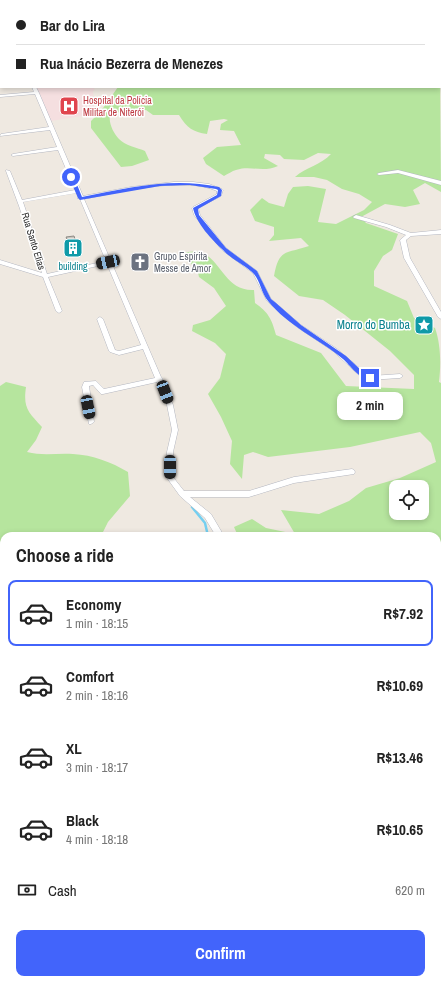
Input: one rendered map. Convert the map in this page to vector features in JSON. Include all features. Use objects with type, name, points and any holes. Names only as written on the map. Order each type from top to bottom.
[{"type":"street","points":[[34,88],[80,198],[160,379],[172,413],[175,430],[171,442],[170,478],[182,494],[208,516],[218,532]]},
{"type":"street","points":[[0,96],[37,93]]},
{"type":"street","points":[[0,136],[52,128]]},
{"type":"street","points":[[13,155],[60,148]]},
{"type":"street","name":"Rua Santo Elias","points":[[8,171],[22,200],[44,276],[59,311]]},
{"type":"street","points":[[379,174],[398,171],[441,183]]},
{"type":"street","points":[[80,198],[160,184],[197,184],[217,188],[220,190],[219,195],[195,208],[197,215],[224,249],[256,272],[269,300],[299,326],[340,354],[362,374],[370,378],[400,376]]},
{"type":"street","points":[[22,200],[77,191]]},
{"type":"street","points":[[356,217],[388,226],[410,235],[441,232]]},
{"type":"street","points":[[410,235],[403,240],[407,258],[441,317]]},
{"type":"street","points":[[0,262],[44,276],[108,262]]},
{"type":"street","points":[[100,319],[112,351],[120,353],[145,346]]},
{"type":"street","points":[[91,422],[85,387],[86,384],[94,383],[103,392],[160,379]]},
{"type":"street","points":[[182,494],[206,496],[249,494],[294,480],[352,472]]},
{"type":"shaded area","name":"Hospital da Polícia Militar de Niterói","points":[[36,88],[94,88],[95,90],[93,91],[94,111],[82,116],[51,121]]},
{"type":"green space","points":[[117,88],[440,88],[441,192],[425,183],[413,190],[420,204],[405,207],[385,204],[361,217],[366,223],[398,234],[392,250],[383,256],[374,271],[374,286],[407,301],[414,318],[435,328],[437,335],[440,362],[439,382],[441,383],[441,532],[294,532],[281,510],[319,514],[349,501],[366,488],[389,481],[389,520],[429,520],[429,480],[393,480],[436,462],[431,443],[420,432],[350,447],[268,457],[253,452],[244,455],[242,479],[230,464],[232,441],[208,394],[220,378],[226,354],[215,343],[192,331],[193,325],[210,320],[226,306],[214,288],[199,277],[197,268],[179,255],[192,251],[203,253],[211,259],[232,283],[242,288],[254,290],[255,303],[269,316],[276,335],[321,353],[346,386],[414,389],[414,375],[390,351],[345,315],[323,300],[299,296],[274,276],[281,256],[309,246],[301,238],[269,241],[274,235],[274,227],[255,221],[250,210],[262,198],[269,203],[284,207],[288,194],[293,187],[308,186],[326,189],[318,222],[336,224],[364,210],[372,202],[359,194],[342,189],[327,180],[314,177],[295,177],[323,161],[331,154],[318,153],[304,160],[284,159],[280,155],[265,154],[264,158],[278,166],[267,169],[241,169],[224,176],[206,164],[203,158],[217,147],[241,145],[234,131],[220,130],[221,124],[228,120],[224,119],[210,121],[207,134],[191,129],[179,115],[153,115],[146,110],[111,113],[110,123],[121,141],[145,151],[149,160],[132,166],[121,167],[91,128],[91,121],[101,111]]},
{"type":"green space","points":[[6,382],[26,387],[26,405],[30,413],[42,427],[36,440],[27,452],[95,457],[128,472],[130,496],[108,522],[103,532],[0,532],[0,386]]},
{"type":"green space","points":[[252,519],[266,528],[285,532],[236,532],[234,527]]},
{"type":"building","points":[[74,236],[76,242],[69,243],[66,237]]},
{"type":"waterway","points":[[192,507],[205,523],[207,532]]},
{"type":"place","name":"Hospital da Polícia Militar de Niterói","points":[[69,106]]},
{"type":"place","name":"building","points":[[73,248]]},
{"type":"place","name":"Grupo Espírita Messe de Amor","points":[[140,262]]},
{"type":"place","name":"Morro do Bumba","points":[[424,325]]},
{"type":"route","points":[[71,177],[80,198],[172,183],[212,186],[220,190],[219,195],[216,198],[195,208],[197,215],[204,225],[224,249],[234,258],[256,272],[266,295],[274,305],[299,326],[335,350],[362,374],[370,378]]}]
